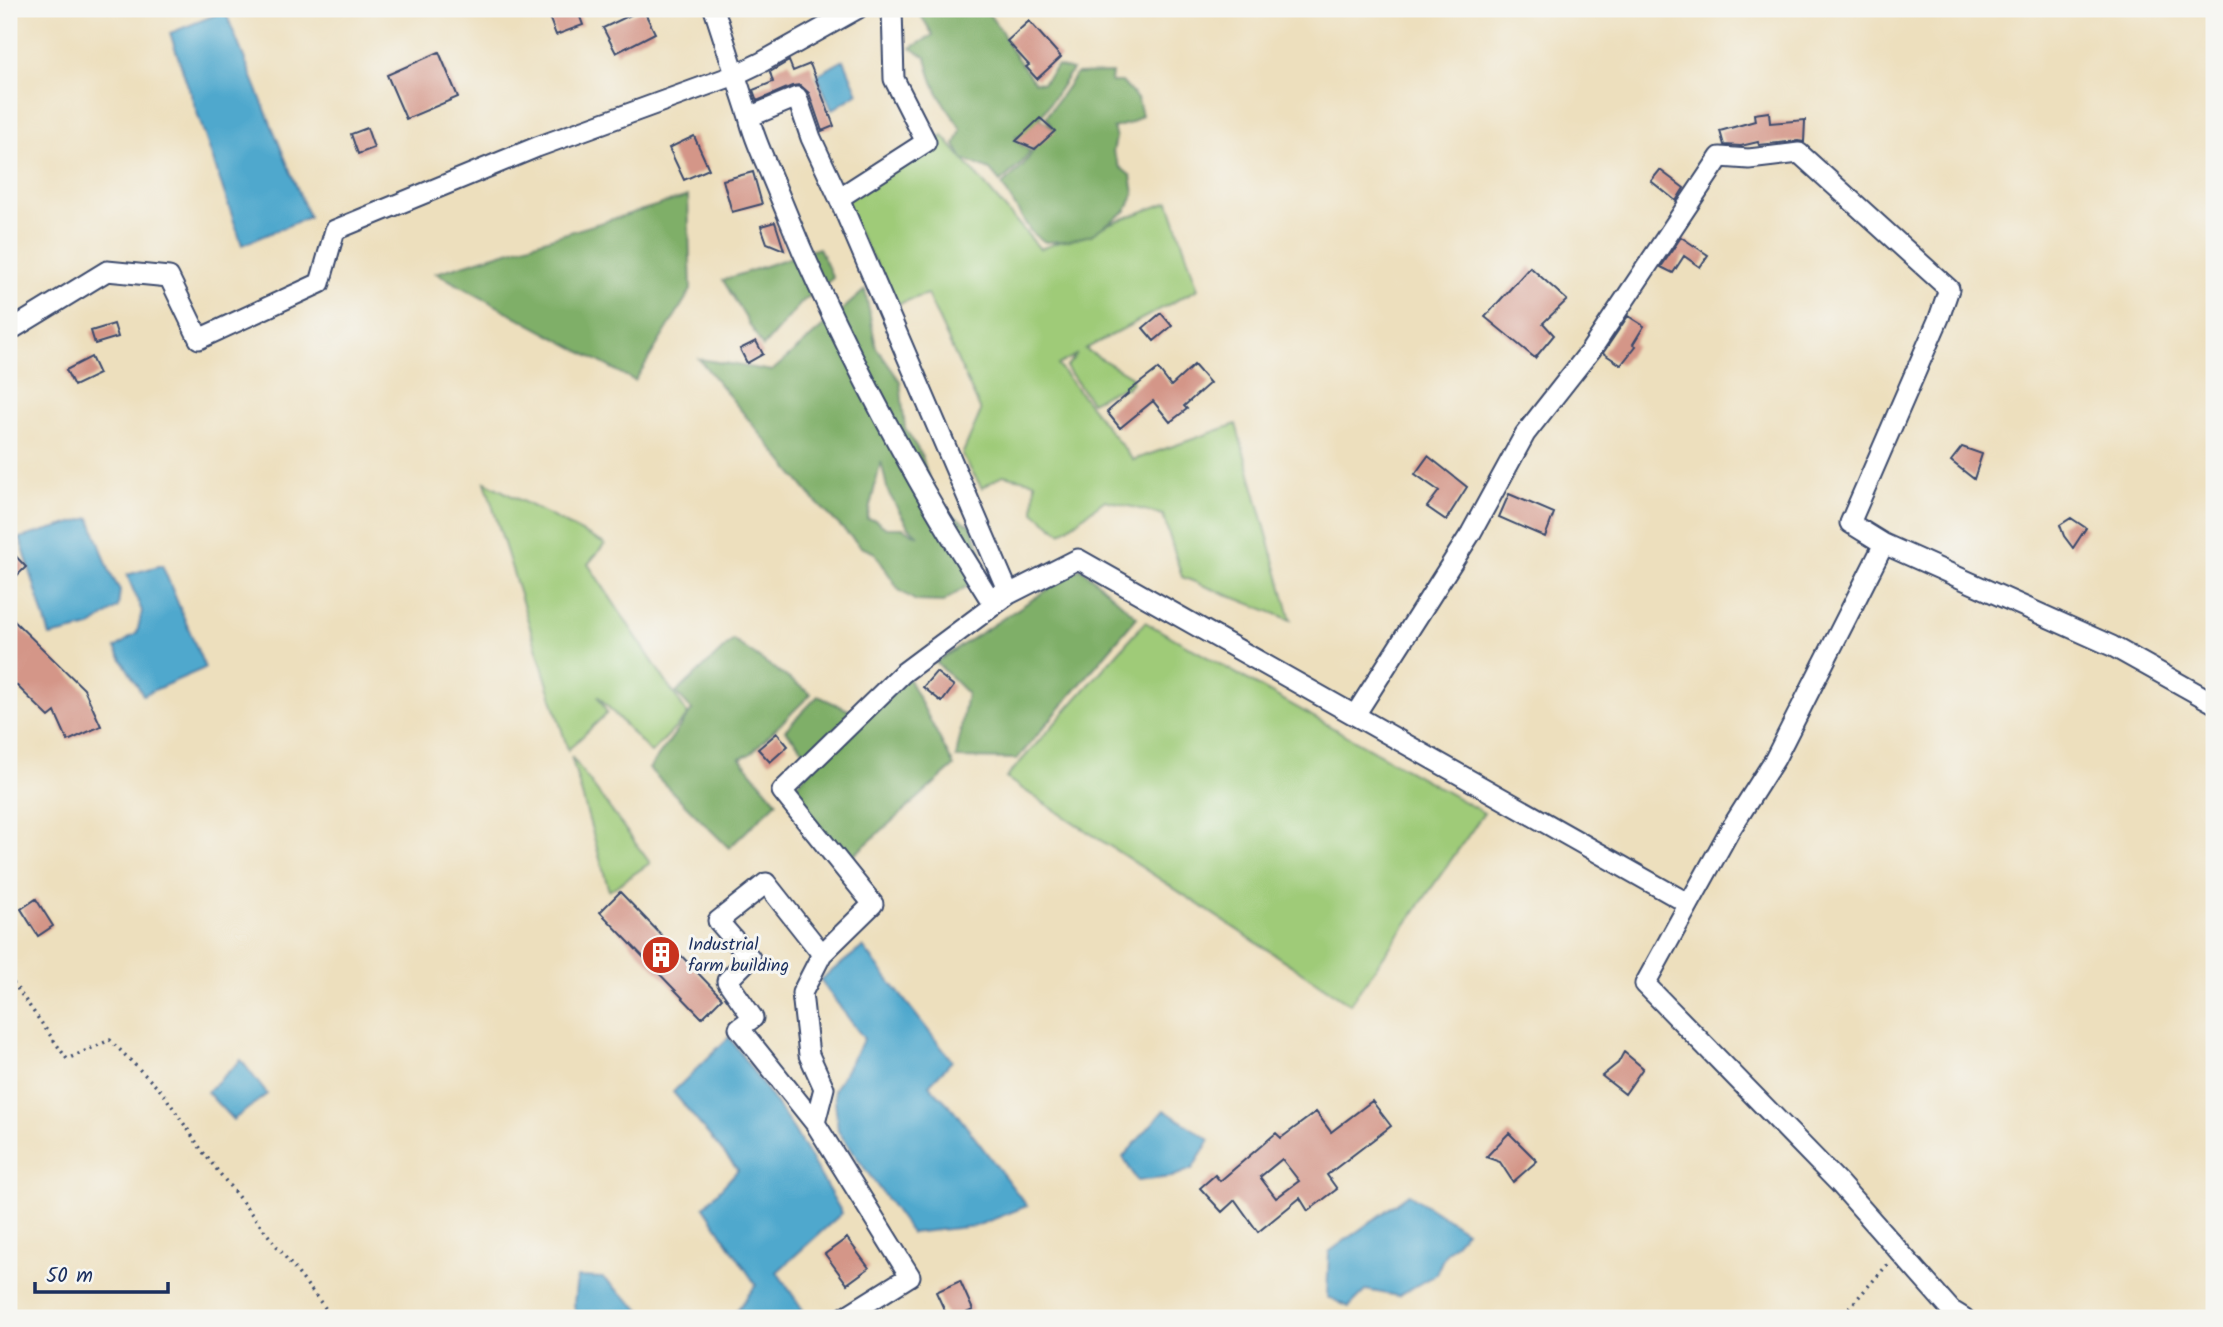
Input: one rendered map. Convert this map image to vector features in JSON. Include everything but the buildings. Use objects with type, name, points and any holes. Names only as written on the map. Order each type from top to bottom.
[{"type":"street","points":[[714,9],[753,134],[825,302],[951,538],[988,596],[1009,594]]},
{"type":"street","points":[[9,331],[107,271],[169,277],[199,339],[320,283],[335,230],[537,147],[735,75],[857,9]]},
{"type":"street","points":[[839,198],[926,142],[894,79],[892,9]]},
{"type":"street","points":[[749,117],[797,97],[811,138],[1009,594]]},
{"type":"street","points":[[1355,715],[1471,533],[1525,434],[1591,350],[1720,157],[1749,159],[1799,153],[1949,289],[1850,523],[1884,544],[2112,646],[2214,703]]},
{"type":"street","points":[[1884,544],[1775,759],[1730,830],[1645,984],[1839,1183],[1951,1310],[1965,1318]]},
{"type":"street","points":[[815,1123],[824,1088],[809,1055],[802,993],[822,954],[873,904],[782,791],[903,673],[1009,594],[1078,559],[1689,904]]},
{"type":"street","points":[[822,954],[766,883],[718,921],[750,958],[727,981],[753,1018],[739,1028],[815,1123],[910,1276],[843,1318]]},
{"type":"path","points":[[9,977],[68,1059],[110,1040],[163,1093],[203,1152],[333,1318]]},
{"type":"path","points":[[1840,1318],[1900,1251]]},
{"type":"green space","points":[[917,9],[985,9],[1034,82],[1043,83],[1057,66],[1072,70],[1040,118],[1053,129],[1046,117],[1076,74],[1112,73],[1111,82],[1122,82],[1138,100],[1142,115],[1131,123],[1113,128],[1116,138],[1113,152],[1120,167],[1131,176],[1134,193],[1126,211],[1091,235],[1067,241],[1045,242],[1031,232],[1002,185],[1023,166],[1034,149],[1016,136],[1016,141],[1030,151],[1021,164],[1000,182],[990,170],[963,159],[955,145],[961,130],[936,88],[926,57],[911,48],[933,35]]},
{"type":"green space","points":[[943,136],[1040,249],[1169,202],[1198,289],[1085,349],[1132,377],[1127,388],[1112,391],[1091,402],[1066,367],[1077,354],[1058,365],[1133,460],[1236,424],[1291,620],[1182,577],[1163,515],[1105,500],[1061,533],[1034,512],[1035,482],[1003,475],[982,488],[962,455],[981,411],[927,294],[898,304],[839,198]]},
{"type":"green space","points":[[688,196],[691,290],[635,381],[436,273]]},
{"type":"green space","points":[[819,248],[833,278],[802,302],[763,347],[723,280]]},
{"type":"green space","points":[[865,290],[876,347],[900,381],[905,428],[922,456],[933,494],[943,511],[971,525],[986,577],[943,602],[916,601],[899,590],[875,553],[861,547],[816,502],[699,359],[772,371]],"holes":[[[881,461],[888,492],[908,526],[919,536],[903,528],[886,528],[875,520],[867,519]]]},
{"type":"green space","points":[[485,482],[605,544],[588,564],[688,715],[651,753],[598,696],[607,713],[568,750]]},
{"type":"green space","points":[[1081,568],[1137,617],[1017,759],[956,758],[967,693],[936,662]]},
{"type":"green space","points":[[1145,622],[1484,813],[1350,1004],[1006,778]]},
{"type":"green space","points":[[733,640],[811,694],[750,754],[740,758],[777,802],[729,848],[649,769],[692,710],[676,693]]},
{"type":"green space","points":[[907,676],[954,766],[845,863],[787,793]]},
{"type":"green space","points":[[818,696],[853,712],[808,755],[785,730]]},
{"type":"green space","points":[[571,756],[650,863],[609,891]]},
{"type":"water","points":[[225,11],[309,217],[242,245],[170,33]]},
{"type":"water","points":[[844,60],[858,93],[832,110],[817,75]]},
{"type":"water","points":[[90,518],[111,575],[120,590],[118,607],[90,627],[50,636],[20,538]]},
{"type":"water","points":[[162,565],[205,668],[143,695],[115,648],[137,633],[142,611],[127,575]]},
{"type":"water","points":[[863,947],[952,1061],[929,1085],[953,1109],[1027,1206],[976,1226],[911,1233],[838,1131],[834,1090],[864,1039],[820,980]]},
{"type":"water","points":[[729,1037],[794,1130],[842,1213],[777,1272],[803,1310],[788,1318],[731,1318],[756,1285],[704,1207],[738,1170],[673,1092]]},
{"type":"water","points":[[241,1060],[267,1094],[233,1120],[207,1092]]},
{"type":"water","points":[[1164,1110],[1210,1140],[1192,1169],[1172,1177],[1137,1181],[1123,1157]]},
{"type":"water","points":[[1409,1194],[1466,1231],[1445,1254],[1436,1274],[1398,1296],[1366,1290],[1349,1307],[1327,1297],[1329,1252]]},
{"type":"water","points":[[577,1277],[603,1278],[650,1318],[576,1318],[574,1303]]},
{"type":"place","name":"Industrial farm building","points":[[661,955]]}]
